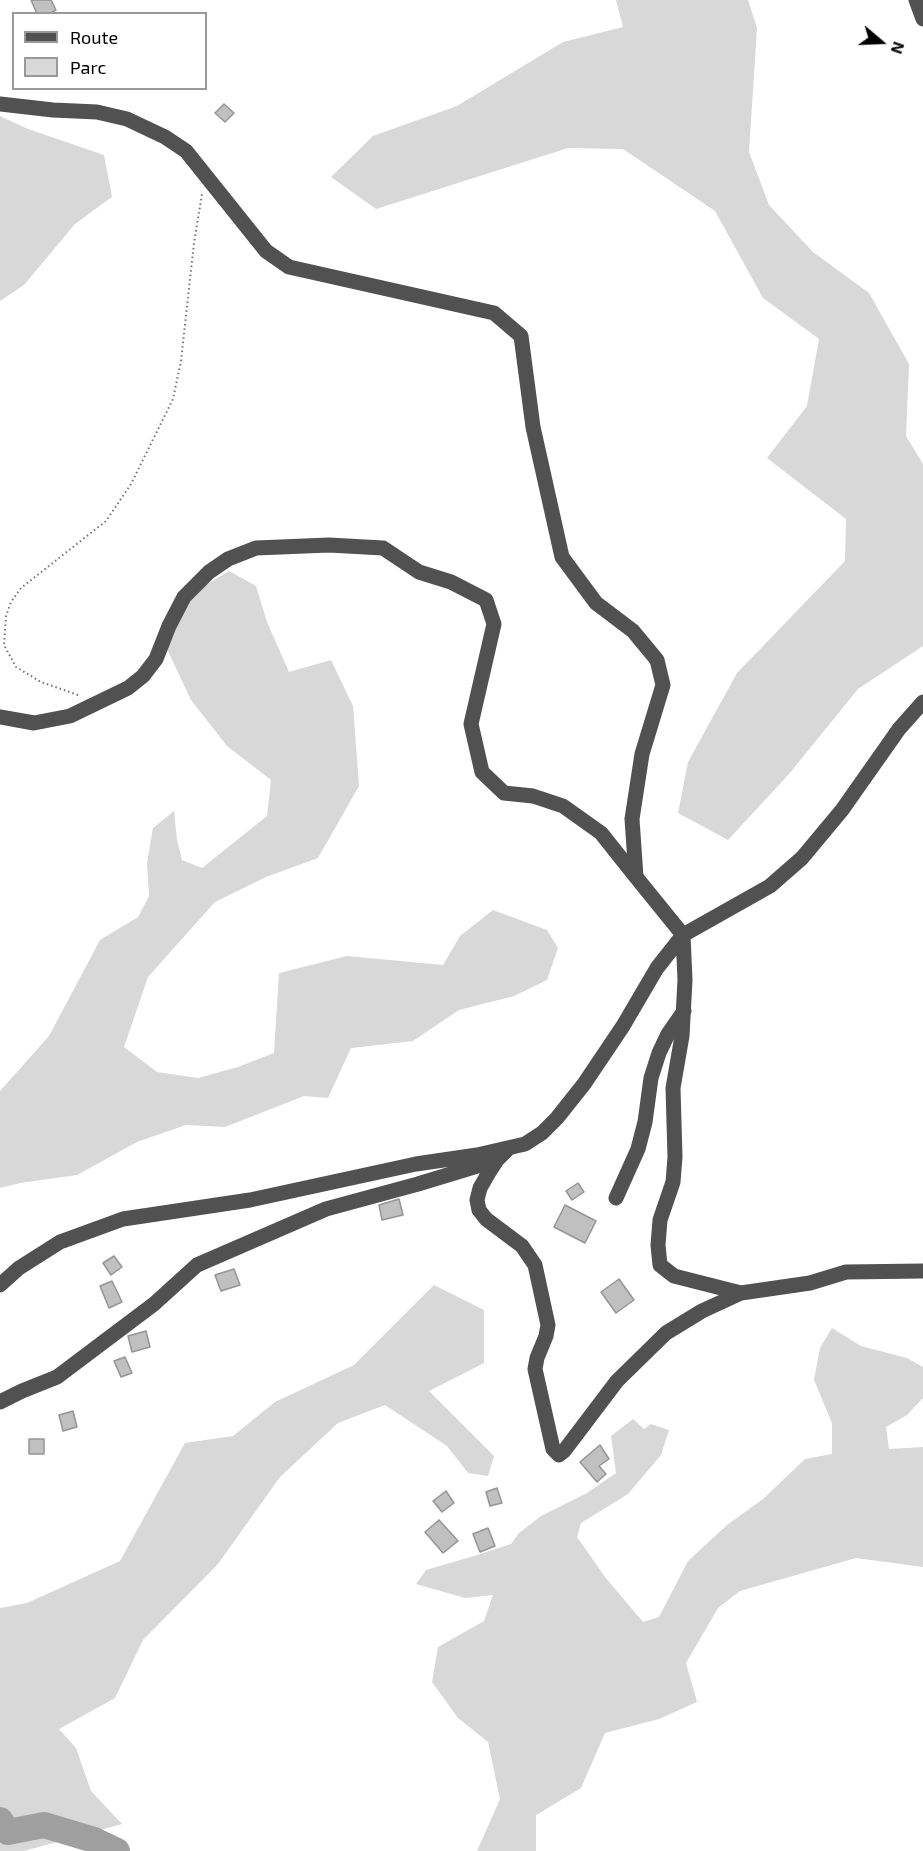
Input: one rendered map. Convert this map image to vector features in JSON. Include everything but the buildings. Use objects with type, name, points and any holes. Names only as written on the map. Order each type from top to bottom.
[{"type":"street","points":[[915,0],[923,19]]},
{"type":"street","points":[[0,104],[97,112],[127,119],[165,137],[186,151],[266,251],[289,267],[494,313],[521,336],[533,427],[562,557],[596,603],[633,631],[657,660],[663,685],[642,754],[632,819],[636,877]]},
{"type":"street","points":[[0,717],[34,723],[70,716],[128,688],[143,676],[156,659],[184,597],[209,572],[228,559],[256,548],[329,545],[383,548],[419,572],[451,582],[486,600],[494,624],[471,724],[482,772],[504,793],[533,796],[563,806],[601,833],[683,935],[684,1011],[680,1054],[673,1088],[675,1146],[673,1182],[660,1220],[658,1245],[660,1265],[674,1276],[741,1293]]},
{"type":"street","points":[[0,1285],[19,1268],[60,1242],[123,1219],[250,1200],[416,1164],[477,1155],[525,1144],[542,1133],[557,1118],[584,1084],[623,1026],[657,968],[683,935],[770,886],[802,858],[842,810],[899,729],[923,702]]},
{"type":"street","points":[[616,1198],[638,1149],[645,1122],[651,1078],[659,1053],[668,1034],[684,1011]]},
{"type":"street","points":[[509,1148],[497,1160],[480,1188],[477,1200],[479,1210],[486,1219],[522,1246],[535,1265],[548,1325],[535,1368],[556,1453],[562,1454],[617,1381],[666,1333],[702,1311],[741,1293],[810,1283],[846,1272],[923,1271]]},
{"type":"street","points":[[0,1402],[57,1377],[154,1304],[197,1265],[326,1209],[497,1160]]},
{"type":"path","points":[[100,703],[41,682],[16,667],[4,645],[6,616],[11,602],[21,588],[106,521],[131,484],[173,399],[181,361],[194,243],[206,174]]},
{"type":"green space","points":[[616,0],[748,0],[757,28],[749,152],[769,205],[813,252],[869,293],[909,364],[906,436],[923,464],[923,646],[858,689],[789,774],[728,840],[678,813],[688,762],[737,673],[845,561],[846,519],[767,458],[807,406],[819,339],[763,298],[715,211],[623,149],[568,148],[376,209],[331,177],[373,136],[457,106],[563,42],[623,27]]},
{"type":"green space","points":[[0,116],[28,129],[104,155],[112,197],[75,224],[24,285],[0,301]]},
{"type":"green space","points":[[229,571],[256,586],[267,622],[289,672],[331,660],[353,706],[359,786],[318,858],[266,877],[215,902],[148,977],[124,1047],[157,1072],[198,1078],[238,1067],[274,1053],[279,973],[347,956],[443,965],[460,936],[493,910],[547,930],[558,948],[547,980],[514,996],[459,1010],[413,1041],[351,1048],[328,1098],[304,1096],[225,1127],[186,1125],[137,1142],[77,1175],[0,1188],[0,1091],[49,1036],[100,940],[138,917],[149,896],[147,863],[153,828],[174,811],[182,860],[202,868],[267,816],[271,780],[227,746],[191,700],[166,647],[191,594]]},
{"type":"green space","points":[[434,1285],[484,1310],[484,1363],[429,1391],[494,1456],[488,1476],[468,1473],[447,1446],[385,1405],[338,1423],[280,1477],[218,1564],[143,1640],[115,1698],[59,1729],[76,1748],[91,1791],[122,1824],[24,1851],[0,1851],[0,1608],[27,1603],[120,1561],[185,1443],[233,1436],[275,1402],[354,1365]]},
{"type":"green space","points":[[832,1328],[861,1346],[907,1358],[923,1367],[923,1398],[907,1415],[886,1427],[889,1449],[923,1447],[923,1567],[856,1558],[740,1591],[718,1608],[686,1663],[697,1702],[659,1719],[605,1733],[581,1788],[536,1815],[536,1851],[477,1851],[500,1799],[488,1742],[458,1718],[432,1682],[438,1647],[484,1621],[493,1595],[465,1598],[416,1584],[426,1570],[511,1544],[519,1533],[541,1516],[587,1493],[616,1473],[611,1436],[633,1419],[644,1429],[651,1424],[669,1430],[661,1455],[628,1494],[581,1523],[577,1537],[605,1577],[643,1622],[659,1617],[688,1561],[727,1525],[763,1499],[805,1459],[832,1454],[832,1423],[814,1380],[820,1348]]},
{"type":"waterway","points":[[0,1820],[8,1832],[44,1825],[94,1840],[117,1851]]}]
